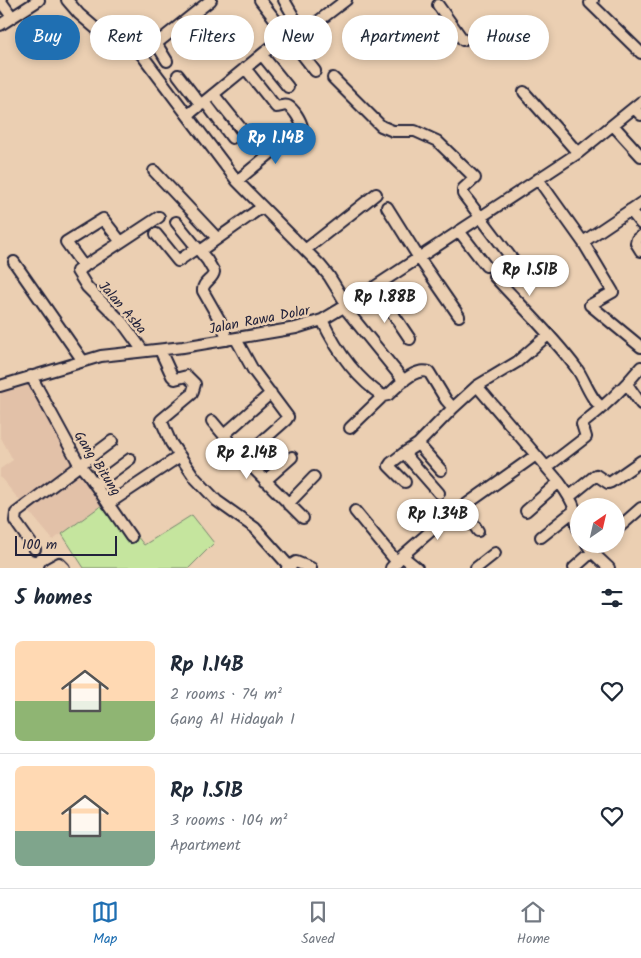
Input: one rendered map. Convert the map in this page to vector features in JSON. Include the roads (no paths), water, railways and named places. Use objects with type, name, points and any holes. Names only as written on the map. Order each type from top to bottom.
[{"type":"street","points":[[0,0],[12,17]]},
{"type":"street","points":[[0,25],[38,0]]},
{"type":"street","points":[[67,0],[90,23]]},
{"type":"street","points":[[161,39],[211,0]]},
{"type":"street","points":[[260,0],[272,15]]},
{"type":"street","points":[[284,0],[293,15]]},
{"type":"street","points":[[326,15],[346,0]]},
{"type":"street","points":[[590,1],[641,53]]},
{"type":"street","points":[[439,2],[463,40]]},
{"type":"street","points":[[161,51],[167,61]]},
{"type":"street","points":[[188,115],[262,55],[288,87]]},
{"type":"street","points":[[147,60],[237,181],[329,276],[345,306],[404,381]]},
{"type":"street","points":[[307,60],[315,71]]},
{"type":"street","points":[[237,181],[302,127],[300,121],[288,106],[285,105],[278,108],[245,68]]},
{"type":"street","points":[[178,75],[232,138]]},
{"type":"street","points":[[333,78],[381,126],[387,129],[415,131],[437,141],[475,178],[462,191],[519,268]]},
{"type":"street","points":[[524,92],[578,153]]},
{"type":"street","points":[[214,95],[243,131]]},
{"type":"street","name":"Jalan Rawa Dolar","points":[[0,386],[109,355],[232,340],[296,328],[322,320],[538,180],[639,108]]},
{"type":"street","points":[[613,125],[641,156]]},
{"type":"street","points":[[154,171],[217,238]]},
{"type":"street","points":[[538,180],[583,242],[613,292],[590,305],[641,347]]},
{"type":"street","points":[[305,250],[376,194]]},
{"type":"street","points":[[583,242],[641,203]]},
{"type":"street","points":[[156,234],[178,261],[199,250],[262,207]]},
{"type":"street","points":[[387,207],[459,316]]},
{"type":"street","points":[[630,210],[641,224]]},
{"type":"street","points":[[121,242],[103,218],[66,242],[84,267],[159,217]]},
{"type":"street","points":[[176,222],[214,272],[214,276],[204,285],[203,291],[232,340],[288,418],[243,458]]},
{"type":"street","points":[[459,231],[486,266]]},
{"type":"street","points":[[641,236],[636,241],[641,251]]},
{"type":"street","points":[[14,262],[83,361]]},
{"type":"street","name":"Jalan Asba","points":[[84,267],[78,271],[88,287],[122,322],[142,351]]},
{"type":"street","points":[[494,276],[570,360],[584,379],[592,396],[603,407]]},
{"type":"street","points":[[375,286],[410,339]]},
{"type":"street","points":[[322,320],[332,341],[347,362],[373,389],[383,396]]},
{"type":"street","points":[[404,482],[389,466],[391,463],[418,444],[477,386],[517,362],[548,335]]},
{"type":"street","points":[[160,350],[175,379],[187,376],[195,384],[192,394],[160,420],[171,443],[180,456],[200,484],[218,501],[255,528],[288,567],[296,562],[311,568]]},
{"type":"street","points":[[547,468],[586,436],[582,424],[627,384],[641,367]]},
{"type":"street","points":[[350,428],[383,396],[388,395],[404,381],[421,371],[428,372],[453,408]]},
{"type":"street","name":"Gang Bitung","points":[[30,376],[79,464],[131,537]]},
{"type":"street","points":[[627,384],[641,404]]},
{"type":"street","points":[[477,386],[559,482],[569,497],[596,475],[608,483],[641,461]]},
{"type":"street","points":[[225,434],[271,393]]},
{"type":"street","points":[[212,421],[225,434],[243,458],[303,518]]},
{"type":"street","points":[[35,549],[15,521],[16,513],[112,440]]},
{"type":"street","points":[[418,444],[441,470]]},
{"type":"street","points":[[404,454],[439,493]]},
{"type":"street","points":[[397,562],[460,509],[536,455]]},
{"type":"street","points":[[108,504],[180,456]]},
{"type":"street","points":[[265,481],[292,457]]},
{"type":"street","points":[[95,485],[130,459]]},
{"type":"street","points":[[288,504],[314,477]]},
{"type":"street","points":[[526,511],[559,482]]},
{"type":"street","points":[[625,522],[641,508]]},
{"type":"street","points":[[460,509],[471,520],[478,531]]},
{"type":"street","points":[[355,511],[397,562],[417,568]]},
{"type":"street","points":[[541,538],[570,514]]},
{"type":"street","points":[[476,568],[494,553]]},
{"type":"street","points":[[574,568],[586,553]]},
{"type":"street","points":[[595,553],[609,568]]},
{"type":"street","points":[[50,568],[60,563],[64,568]]}]
